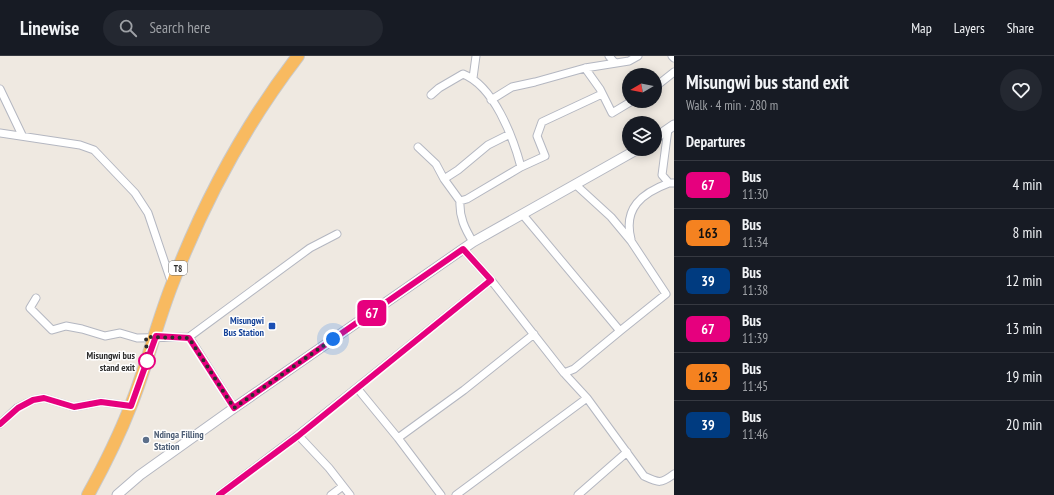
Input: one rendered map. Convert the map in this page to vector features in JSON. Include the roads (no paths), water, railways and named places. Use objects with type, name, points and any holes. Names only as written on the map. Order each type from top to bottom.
[{"type":"highway","name":"T8","points":[[88,495],[108,458],[131,406],[156,336],[172,284],[210,195],[236,149],[272,91],[298,56]]},
{"type":"street","points":[[473,78],[476,56]]},
{"type":"street","points":[[609,56],[615,63]]},
{"type":"street","points":[[491,100],[512,87],[585,68],[629,61],[638,56]]},
{"type":"street","points":[[585,68],[602,94],[612,113],[622,107]]},
{"type":"street","points":[[662,81],[674,72]]},
{"type":"street","points":[[431,95],[439,88],[463,74],[473,78],[481,85],[491,100],[510,134],[521,167]]},
{"type":"street","points":[[0,88],[22,136]]},
{"type":"street","points":[[460,201],[467,199],[521,167],[545,156],[537,136],[542,122],[602,94]]},
{"type":"street","points":[[662,133],[671,127]]},
{"type":"street","points":[[671,127],[662,175],[672,183]]},
{"type":"street","points":[[0,133],[80,145],[94,150],[135,194],[148,213],[172,284]]},
{"type":"street","points":[[444,179],[458,170],[488,145],[510,134]]},
{"type":"street","points":[[418,147],[436,164],[444,179],[460,201],[464,228],[473,242]]},
{"type":"street","points":[[117,495],[140,475],[234,408],[473,242],[626,156]]},
{"type":"street","points":[[631,241],[628,228],[630,214],[639,200],[651,191],[672,183]]},
{"type":"street","points":[[564,373],[574,369],[666,294],[631,241],[611,217],[576,185]]},
{"type":"street","points":[[522,215],[620,331]]},
{"type":"street","points":[[36,298],[30,308],[52,330],[66,326],[104,336],[120,333],[137,338],[156,336],[189,338],[310,248],[337,234]]},
{"type":"street","points":[[463,249],[491,280],[564,373],[587,398],[644,476],[657,482],[664,482],[674,474]]},
{"type":"street","points":[[219,495],[298,436],[491,280]]},
{"type":"street","points":[[398,438],[464,390],[534,334]]},
{"type":"street","points":[[189,338],[234,408]]},
{"type":"street","points":[[357,388],[398,438],[441,495]]},
{"type":"street","points":[[0,424],[18,408],[33,400],[44,398],[74,407],[101,402],[131,406]]},
{"type":"street","points":[[456,495],[587,398]]},
{"type":"street","points":[[298,436],[329,468],[350,495]]},
{"type":"street","points":[[578,495],[627,452]]},
{"type":"street","points":[[331,495],[343,486]]},
{"type":"place","name":"Misungwi Bus Station","points":[[272,326]]},
{"type":"place","name":"Misungwi bus stand exit","points":[[147,361]]},
{"type":"place","name":"Ndinga Filling Station","points":[[146,440]]}]
